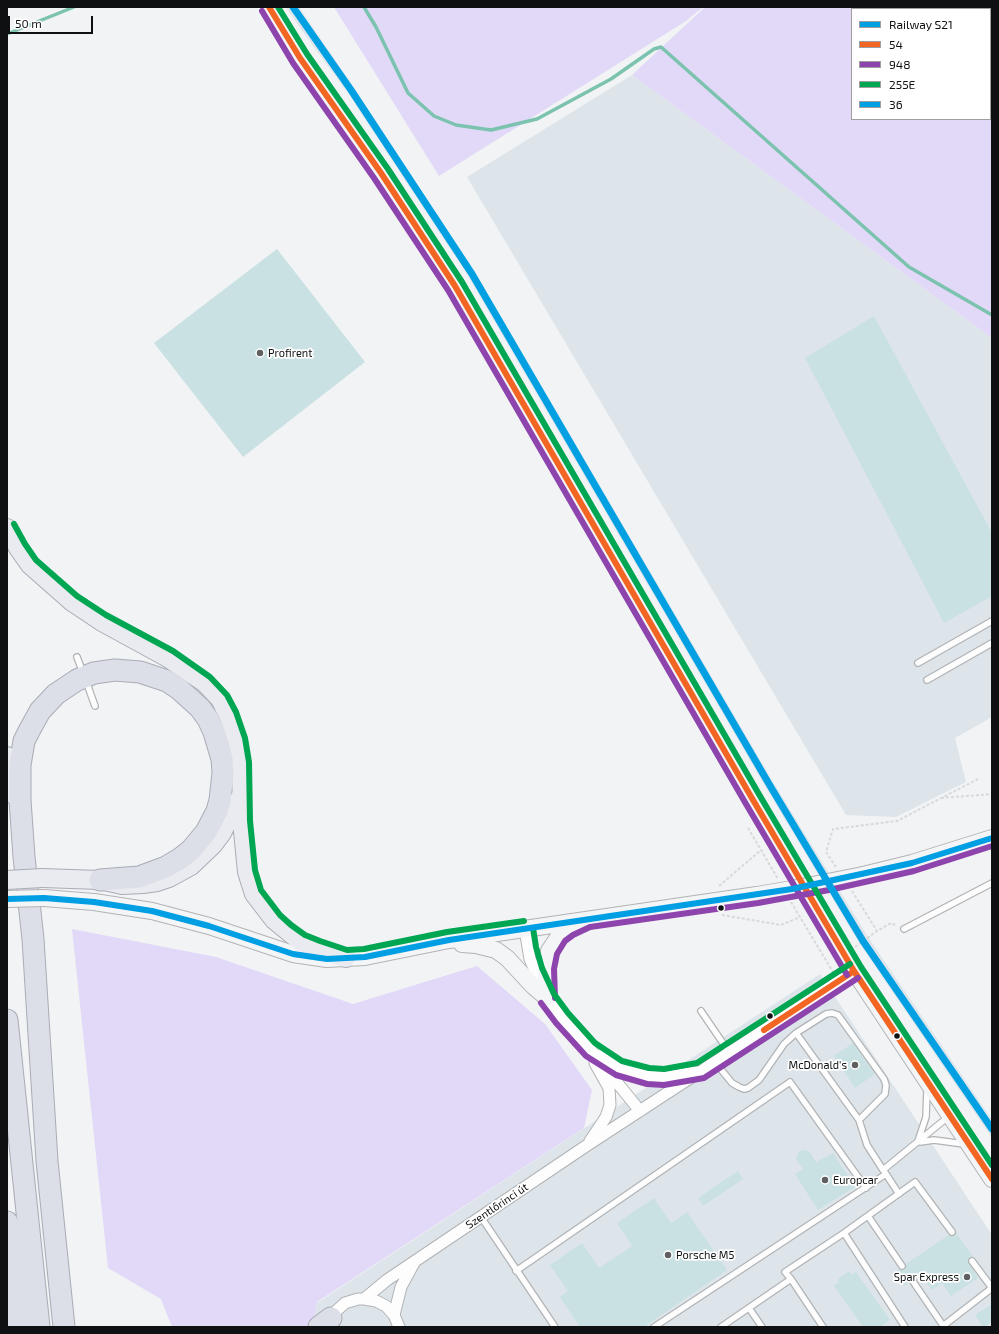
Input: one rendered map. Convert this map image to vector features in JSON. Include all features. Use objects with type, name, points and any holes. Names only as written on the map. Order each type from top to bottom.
[{"type":"highway","points":[[64,1327],[56,1261],[47,1161],[33,939],[24,857],[19,777],[20,765],[24,741],[34,720],[46,703],[66,686],[85,676],[104,671],[126,670],[147,674],[167,681],[190,698],[200,708],[208,719],[217,738],[222,759],[222,787],[217,811],[206,832],[191,850],[166,867],[139,877],[100,880]]},
{"type":"highway","points":[[7,1020],[39,1327]]},
{"type":"highway","points":[[7,1222],[18,1327]]},
{"type":"highway","points":[[56,1261],[72,1327]]},
{"type":"main road","points":[[269,7],[300,58],[381,173],[455,286],[854,971],[992,1179]]},
{"type":"main road","points":[[7,528],[18,548],[30,565],[72,602],[102,622],[168,658],[205,684],[220,699],[228,715],[237,741],[241,763],[242,821],[246,872],[254,894],[274,920],[301,942],[317,949],[346,958]]},
{"type":"main road","points":[[7,756],[24,857]]},
{"type":"main road","points":[[7,880],[42,878],[100,880],[122,885],[157,882],[169,878],[191,866],[213,845],[222,833],[242,793]]},
{"type":"main road","points":[[7,899],[44,898],[94,902],[152,911],[209,926],[292,954],[327,959],[365,957],[449,940],[757,895],[814,885],[912,863],[992,838]]},
{"type":"main road","points":[[547,998],[546,968],[549,950],[559,936],[569,928],[588,919]]},
{"type":"main road","points":[[449,940],[462,944],[476,945],[496,950],[507,958],[533,986],[547,998]]},
{"type":"street","points":[[525,929],[530,959],[547,998],[640,1111]]},
{"type":"street","name":"Szentlőrinci út","points":[[364,1298],[387,1280],[586,1146],[854,971]]},
{"type":"street","points":[[590,1049],[619,1068],[648,1076],[664,1077],[700,1071]]},
{"type":"street","points":[[586,1146],[606,1117],[610,1105],[609,1088],[596,1066],[590,1049]]},
{"type":"street","name":"Szentlőrinci út","points":[[394,1315],[401,1287],[415,1261]]},
{"type":"street","points":[[326,1324],[339,1307],[351,1300],[364,1298],[381,1303],[394,1315],[399,1327]]},
{"type":"lane","points":[[918,663],[992,621]]},
{"type":"lane","points":[[927,680],[992,643]]},
{"type":"lane","points":[[77,657],[95,706]]},
{"type":"lane","points":[[904,929],[992,883]]},
{"type":"lane","points":[[701,1011],[729,1052]]},
{"type":"lane","points":[[715,1062],[732,1083],[744,1089],[748,1088],[759,1080],[784,1044],[796,1033],[826,1014],[832,1013],[840,1016],[884,1079],[886,1085],[885,1094],[859,1120]]},
{"type":"lane","points":[[796,1033],[859,1120],[867,1145],[899,1194]]},
{"type":"lane","points":[[917,1142],[926,1117],[927,1081]]},
{"type":"lane","points":[[516,1271],[790,1082],[866,1188]]},
{"type":"lane","points":[[654,1327],[866,1188],[917,1142],[950,1115]]},
{"type":"lane","points":[[917,1142],[934,1140],[945,1141],[964,1144],[971,1147]]},
{"type":"lane","points":[[823,1327],[785,1272],[844,1233],[915,1182],[952,1232]]},
{"type":"lane","points":[[868,1216],[902,1266]]},
{"type":"lane","points":[[481,1217],[555,1327]]},
{"type":"lane","points":[[844,1233],[905,1327]]},
{"type":"lane","points":[[912,1280],[944,1326],[992,1288],[972,1261]]},
{"type":"lane","points":[[721,1327],[791,1279]]},
{"type":"lane","points":[[749,1308],[762,1327]]},
{"type":"path","points":[[839,872],[826,852],[833,829],[897,821],[978,779]]},
{"type":"path","points":[[940,799],[992,794]]},
{"type":"path","points":[[748,828],[778,880]]},
{"type":"path","points":[[719,886],[761,850]]},
{"type":"path","points":[[852,891],[878,931]]},
{"type":"path","points":[[789,898],[839,981]]},
{"type":"path","points":[[722,915],[781,925],[800,916]]},
{"type":"path","points":[[826,959],[854,944],[856,947],[891,923],[904,929]]},
{"type":"shaded area","points":[[286,7],[299,7],[475,272],[773,782],[868,937],[992,1120],[992,1138],[860,944],[765,786],[468,276],[348,93]]},
{"type":"shaded area","points":[[334,7],[703,7],[686,21],[439,176]]},
{"type":"shaded area","points":[[705,7],[928,7],[851,8],[851,120],[991,120],[991,94],[992,96],[992,338],[632,75]]},
{"type":"shaded area","points":[[992,7],[992,96],[991,8],[928,8]]},
{"type":"shaded area","points":[[632,75],[992,338],[992,717],[955,738],[966,782],[896,817],[846,815],[467,177]]},
{"type":"shaded area","points":[[72,929],[216,957],[353,1004],[477,966],[545,1024],[592,1090],[584,1128],[317,1302],[314,1327],[172,1327],[161,1299],[108,1268]]},
{"type":"shaded area","points":[[820,974],[992,1235],[992,1327],[314,1327],[317,1303]]},
{"type":"building","name":"Profirent","points":[[277,249],[365,362],[243,457],[154,343]]},
{"type":"building","points":[[874,316],[992,533],[992,596],[944,623],[805,358]]},
{"type":"building","name":"McDonald's","points":[[853,1043],[875,1074],[855,1088],[834,1056]]},
{"type":"building","name":"Europcar","points":[[805,1150],[810,1152],[816,1162],[833,1153],[855,1187],[818,1210],[795,1174],[803,1169],[796,1159],[797,1155],[800,1151]]},
{"type":"building","points":[[738,1171],[743,1179],[703,1206],[698,1198]]},
{"type":"building","name":"Porsche M5","points":[[654,1198],[671,1223],[687,1212],[727,1270],[644,1327],[580,1327],[560,1297],[568,1291],[550,1265],[582,1243],[599,1268],[632,1246],[617,1223]]},
{"type":"building","points":[[956,1233],[973,1257],[969,1258],[968,1262],[978,1278],[951,1296],[942,1283],[932,1290],[921,1275],[916,1278],[913,1276],[909,1277],[909,1283],[904,1286],[895,1272],[899,1269],[904,1270],[906,1264],[949,1235],[953,1236]]},
{"type":"building","points":[[849,1271],[852,1275],[856,1272],[890,1320],[880,1327],[863,1327],[834,1286],[839,1282],[838,1279]]},
{"type":"building","points":[[992,1304],[992,1322],[983,1327],[975,1315]]},
{"type":"waterway","points":[[7,34],[74,7]]},
{"type":"waterway","points":[[364,7],[376,27],[408,93],[434,116],[456,125],[491,130],[537,119],[611,79],[654,49],[661,47],[909,267],[992,315]]},
{"type":"rail line","name":"S21","points":[[293,7],[351,90],[472,274],[769,784],[863,941],[992,1129]]},
{"type":"transit line","name":"54","points":[[269,7],[300,58],[381,173],[455,286],[753,800],[854,971],[992,1179]]},
{"type":"transit line","name":"255E","points":[[278,7],[307,54],[388,169],[462,282],[760,796],[861,967],[992,1165]]},
{"type":"transit line","name":"948","points":[[262,11],[293,63],[374,178],[448,290],[746,804],[847,975]]},
{"type":"transit line","name":"255E","points":[[14,524],[36,560],[77,596],[106,615],[173,651],[210,677],[227,695],[236,712],[245,738],[249,762],[250,821],[255,870],[261,890],[280,915],[291,925],[305,935],[347,950],[364,949],[447,932],[524,921]]},
{"type":"transit line","name":"36","points":[[7,899],[44,898],[94,902],[152,911],[209,926],[293,954],[327,959],[365,957],[449,940],[792,889],[912,863],[992,838]]},
{"type":"transit line","name":"948","points":[[555,998],[554,969],[557,954],[565,941],[573,935],[590,927],[758,903],[829,890],[914,871],[992,846]]},
{"type":"transit line","name":"255E","points":[[533,928],[536,947],[542,968],[554,994],[568,1013],[595,1043],[622,1061],[649,1068],[664,1069],[697,1063],[850,964]]},
{"type":"transit line","name":"54","points":[[764,1030],[854,971]]},
{"type":"transit line","name":"948","points":[[541,1003],[556,1023],[586,1056],[616,1075],[647,1084],[664,1085],[704,1078],[858,978]]},
{"type":"place","name":"Profirent","points":[[260,353]]},
{"type":"place","name":"McDonald's","points":[[855,1065]]},
{"type":"place","name":"Europcar","points":[[825,1180]]},
{"type":"place","name":"Porsche M5","points":[[668,1255]]},
{"type":"place","name":"Spar Express","points":[[967,1277]]}]
